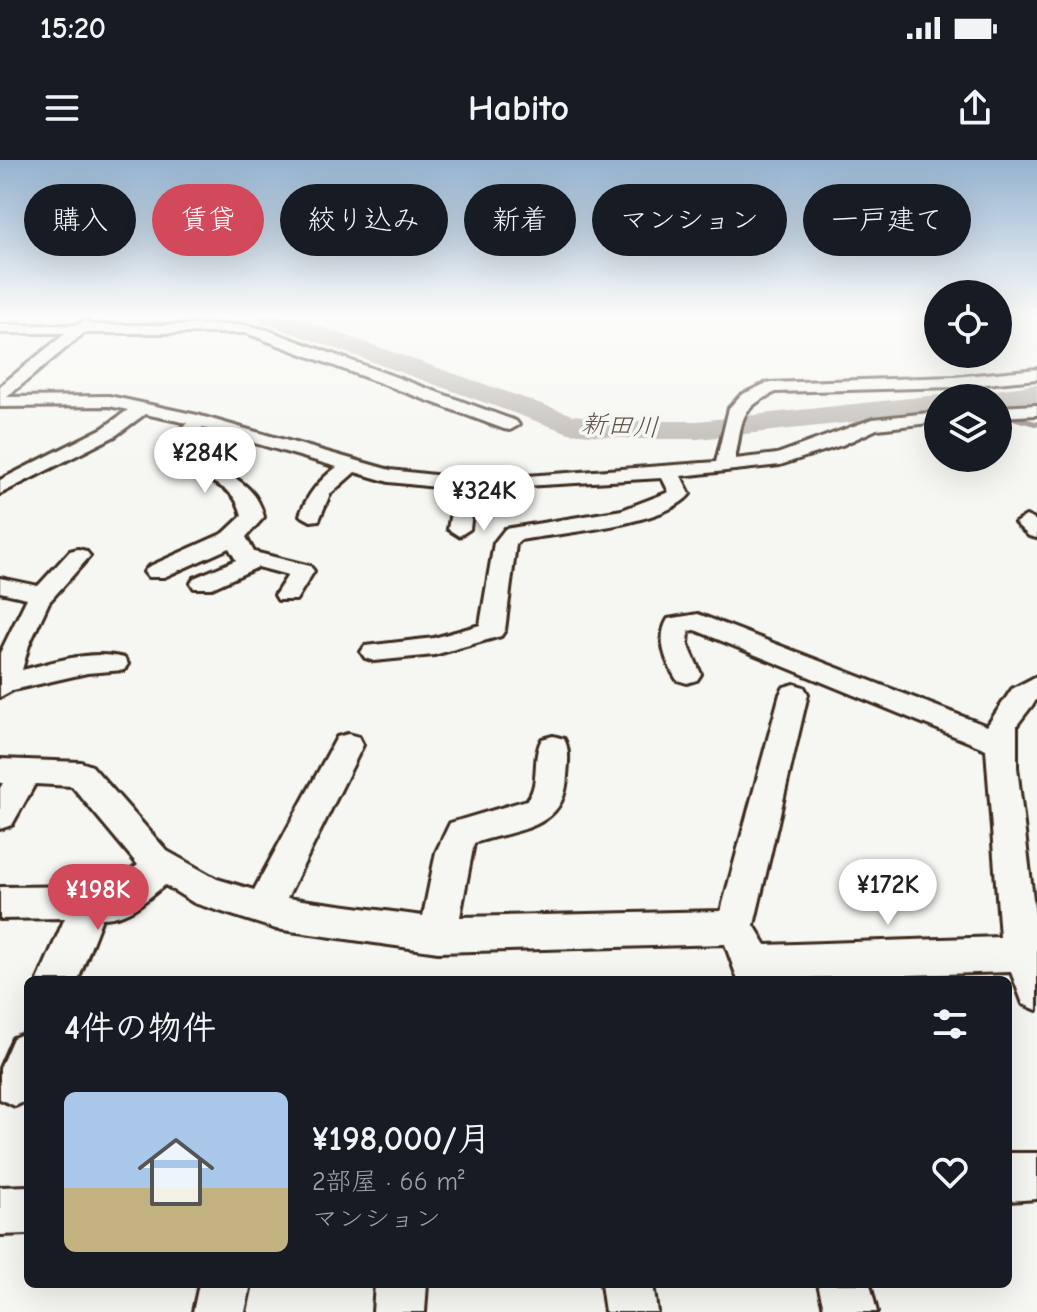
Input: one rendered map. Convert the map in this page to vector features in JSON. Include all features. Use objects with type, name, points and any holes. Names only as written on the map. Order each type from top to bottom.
[{"type":"street","points":[[0,394],[29,371]]},
{"type":"street","points":[[365,371],[510,425]]},
{"type":"street","points":[[724,467],[738,408],[747,399],[773,387],[954,382],[1037,374]]},
{"type":"street","points":[[0,402],[109,401],[200,422],[389,476],[466,483],[724,467],[780,459],[835,441],[873,424],[924,419]]},
{"type":"street","points":[[15,483],[109,432],[142,408]]},
{"type":"street","points":[[1012,411],[1037,410]]},
{"type":"street","points":[[156,572],[234,535],[253,517],[252,502],[236,485],[201,469],[188,454],[183,436],[200,422]]},
{"type":"street","points":[[311,515],[315,500],[324,486],[352,465]]},
{"type":"street","points":[[374,652],[413,651],[472,639],[492,630],[505,543],[513,534],[629,514],[667,504],[680,494],[669,471]]},
{"type":"street","points":[[459,529],[466,483]]},
{"type":"street","points":[[234,535],[245,557],[302,571],[287,595]]},
{"type":"street","points":[[2,685],[16,645],[43,594],[78,556]]},
{"type":"street","points":[[203,583],[255,560]]},
{"type":"street","points":[[0,585],[43,594]]},
{"type":"street","points":[[687,674],[675,644],[677,625],[698,622],[1001,743]]},
{"type":"street","points":[[2,685],[87,664],[114,664]]},
{"type":"street","points":[[1037,685],[1022,696],[1002,724],[1001,743],[1019,940],[1037,991]]},
{"type":"street","points":[[794,694],[735,927],[756,972],[1024,954]]},
{"type":"street","points":[[263,909],[348,745]]},
{"type":"street","points":[[438,935],[453,852],[462,833],[538,810],[550,795],[553,747]]},
{"type":"street","points":[[0,816],[13,771],[81,774],[155,861],[207,892],[263,909],[438,935],[735,927]]},
{"type":"street","points":[[0,903],[117,902],[163,866]]},
{"type":"street","points":[[60,976],[90,902]]},
{"type":"street","points":[[1012,1177],[1037,1176]]},
{"type":"street","points":[[0,1211],[24,1210]]},
{"type":"street","points":[[219,1312],[224,1288]]},
{"type":"street","points":[[399,1312],[401,1288]]},
{"type":"street","points":[[628,1288],[631,1312]]},
{"type":"street","points":[[845,1288],[851,1312]]},
{"type":"waterway","name":"新田川","points":[[420,371],[569,424],[637,430],[698,430],[924,406]]},
{"type":"waterway","name":"新田川","points":[[1012,396],[1037,393]]},
{"type":"waterway","points":[[1015,418],[1037,424]]}]
